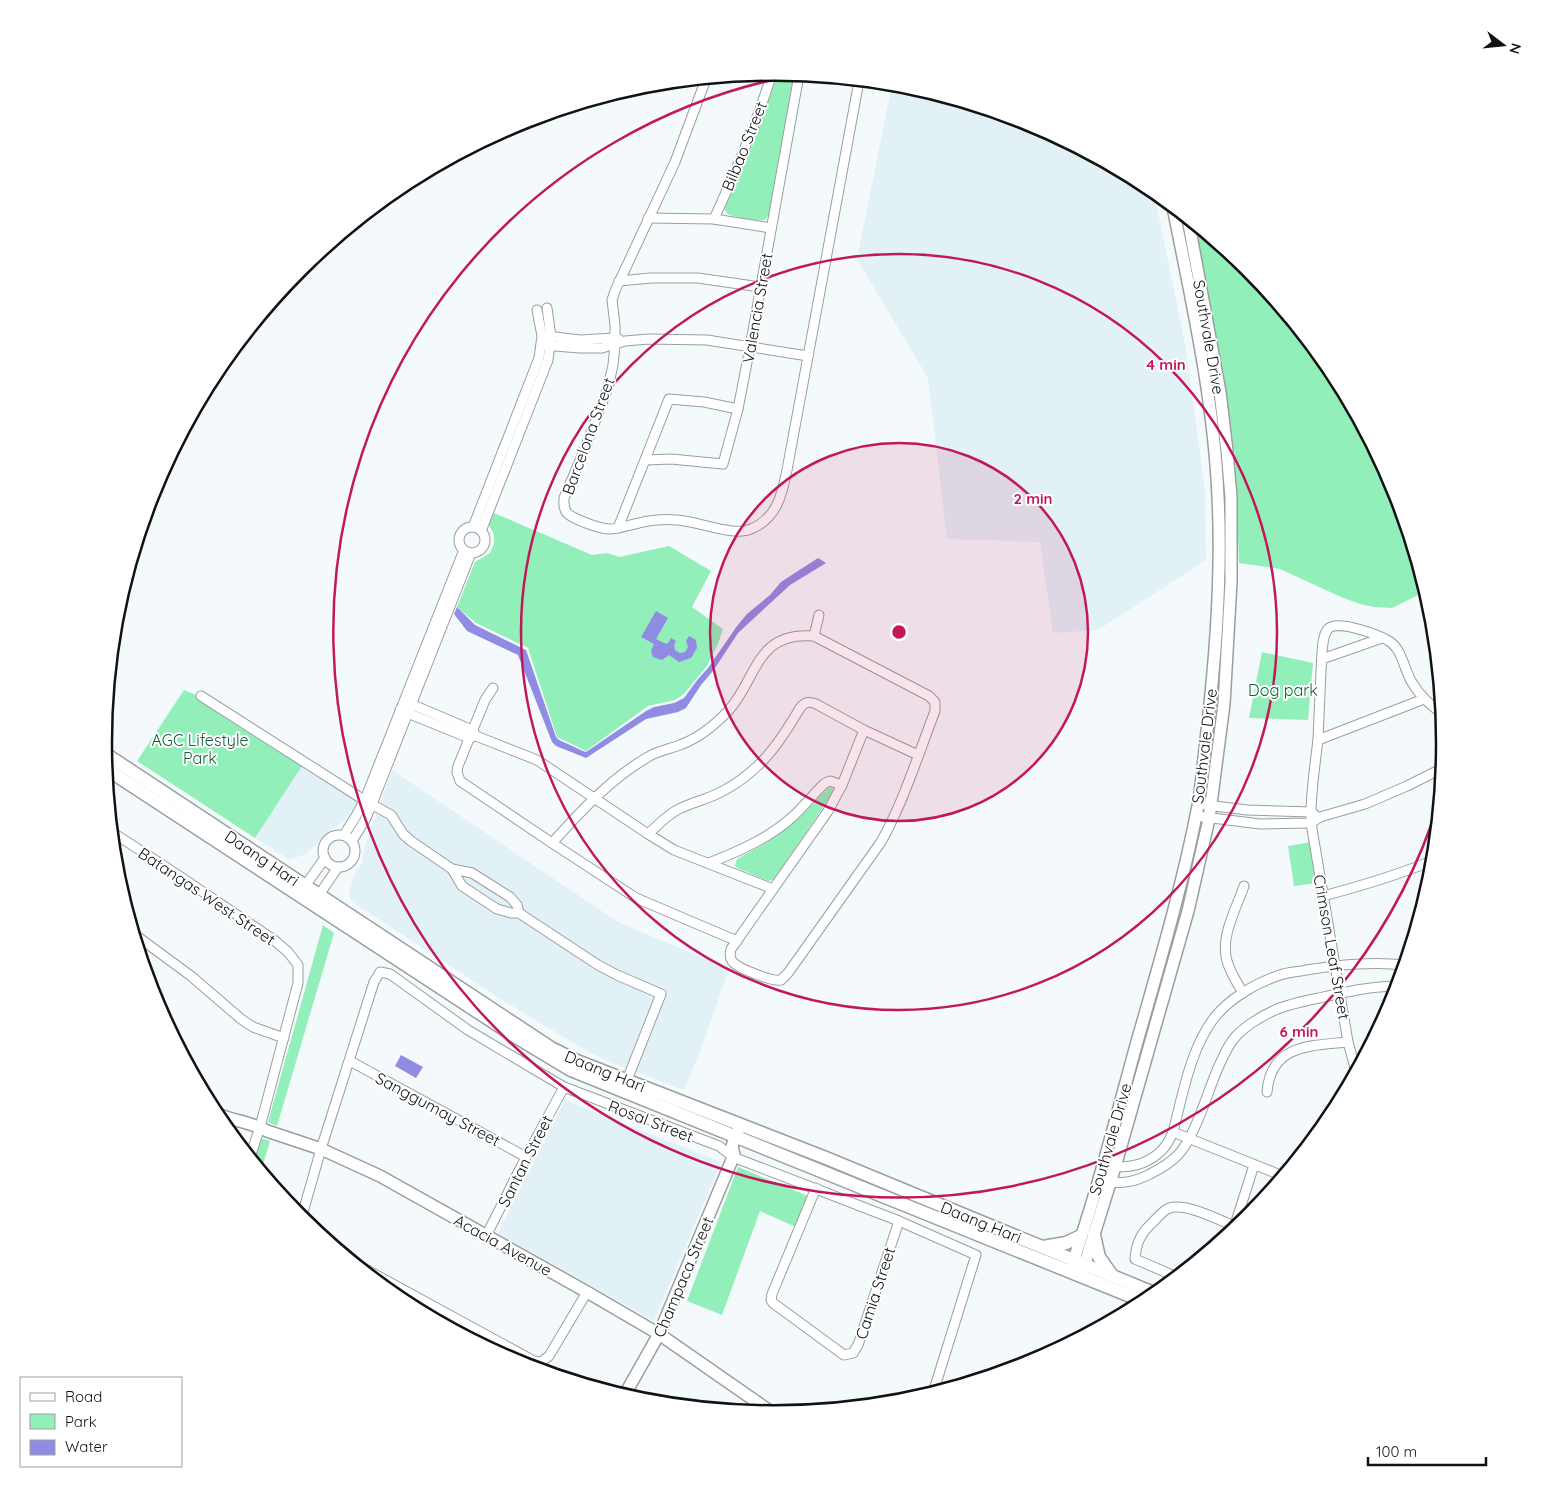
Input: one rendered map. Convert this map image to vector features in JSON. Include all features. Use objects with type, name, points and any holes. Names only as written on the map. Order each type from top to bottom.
[{"type":"main road","name":"Daang Hari","points":[[112,759],[302,891]]},
{"type":"main road","name":"Daang Hari","points":[[113,772],[552,1048],[627,1080],[739,1142],[826,1158],[1042,1247],[1077,1268],[1136,1298]]},
{"type":"main road","name":"Daang Hari","points":[[316,900],[513,1035],[571,1070],[739,1142],[1077,1268],[1113,1276],[1147,1290]]},
{"type":"main road","points":[[1094,1235],[1099,1257],[1113,1276]]},
{"type":"main road","points":[[1042,1247],[1058,1245],[1081,1236]]},
{"type":"street","name":"Bilbao Street","points":[[714,218],[750,138],[769,81]]},
{"type":"street","name":"Valencia Street","points":[[646,460],[670,459],[723,464],[738,409],[798,82]]},
{"type":"street","name":"Barcelona Street","points":[[704,86],[675,162],[619,281],[612,300],[615,342],[613,365],[608,387],[564,498],[566,511],[570,515],[599,528],[610,529],[659,520],[678,520],[738,531],[749,530],[772,515],[783,490],[858,87]]},
{"type":"street","name":"Southvale Drive","points":[[1109,1165],[1175,907],[1196,816],[1214,660],[1218,581],[1218,498],[1208,394],[1175,216]]},
{"type":"street","points":[[648,218],[714,218],[771,228]]},
{"type":"street","name":"Southvale Drive","points":[[1077,1268],[1081,1236],[1104,1181],[1188,911],[1212,806],[1224,704],[1228,661],[1231,582],[1231,497],[1220,392],[1190,229]]},
{"type":"street","points":[[619,281],[651,278],[698,278],[760,287]]},
{"type":"street","points":[[477,529],[535,368],[547,341],[547,308]]},
{"type":"street","points":[[537,310],[547,341]]},
{"type":"street","points":[[547,341],[602,348],[615,342],[625,341],[658,339],[707,340],[808,356]]},
{"type":"street","points":[[618,528],[669,399],[704,402],[738,409]]},
{"type":"street","points":[[468,527],[477,529],[485,540],[481,549],[468,552],[460,546],[459,540],[463,530],[468,527]]},
{"type":"street","points":[[352,841],[365,820],[368,802],[468,552]]},
{"type":"street","points":[[814,636],[819,615]]},
{"type":"street","name":"Crimson Leaf Street","points":[[1354,1063],[1348,1042],[1311,823],[1311,812],[1325,635],[1328,629],[1334,626],[1351,627],[1382,638]]},
{"type":"street","points":[[552,843],[594,798],[624,773],[650,755],[695,739],[716,723],[731,708],[763,656],[772,646],[786,639],[800,635],[814,636],[933,698],[935,711],[899,806],[881,842],[785,978],[776,981],[738,966],[732,961],[731,949],[828,811],[842,785],[864,730]]},
{"type":"street","points":[[1322,659],[1382,638],[1396,647],[1414,686],[1424,699],[1435,708]]},
{"type":"street","points":[[493,688],[485,700],[473,735],[458,766],[457,772],[460,781],[636,898],[737,941]]},
{"type":"street","points":[[201,696],[391,815],[403,834],[411,841],[452,869],[472,873],[510,897],[517,905],[519,913]]},
{"type":"street","points":[[1318,740],[1424,699]]},
{"type":"street","points":[[407,702],[473,735]]},
{"type":"street","points":[[648,834],[678,810],[722,792],[741,780],[774,750],[803,704],[807,702],[816,704],[918,756]]},
{"type":"street","points":[[404,711],[537,760],[674,850],[773,889]]},
{"type":"street","points":[[1196,816],[1260,824],[1311,823],[1320,817],[1365,804],[1435,772]]},
{"type":"street","points":[[709,863],[733,853],[779,828],[825,783],[830,782],[842,785]]},
{"type":"street","points":[[344,835],[368,802]]},
{"type":"street","points":[[1198,804],[1253,810],[1311,812],[1320,817]]},
{"type":"street","points":[[302,891],[324,858],[323,847],[329,838],[339,834],[344,835],[352,841],[356,851],[348,865],[338,867],[330,864],[324,858]]},
{"type":"street","name":"Batangas West Street","points":[[118,836],[274,940],[288,952],[298,965],[298,983],[284,1038]]},
{"type":"street","points":[[1324,896],[1406,872],[1426,864]]},
{"type":"street","points":[[316,900],[338,867]]},
{"type":"street","points":[[452,869],[462,886],[498,909],[519,913],[598,965],[661,994],[627,1080]]},
{"type":"street","points":[[481,884],[491,885],[495,893],[494,896],[491,899],[482,899],[477,894],[479,887],[481,884]]},
{"type":"street","points":[[1243,993],[1227,962],[1225,949],[1226,936],[1244,886]]},
{"type":"street","points":[[142,940],[191,976],[240,1019],[253,1027],[284,1038],[252,1151]]},
{"type":"street","points":[[1109,1165],[1132,1166],[1149,1160],[1167,1144],[1173,1132],[1190,1069],[1203,1037],[1214,1018],[1243,993],[1281,974],[1365,963],[1398,965]]},
{"type":"street","name":"Rosal Street","points":[[304,1209],[320,1149],[350,1062],[374,982],[380,972],[390,974],[468,1030],[564,1087],[718,1146],[739,1142],[816,1188],[899,1221],[976,1255],[935,1385]]},
{"type":"street","points":[[1104,1181],[1125,1183],[1133,1181],[1156,1172],[1174,1159],[1190,1138],[1224,1054],[1236,1036],[1254,1022],[1276,1010],[1298,1003],[1341,993],[1390,987]]},
{"type":"street","points":[[1267,1092],[1268,1081],[1275,1065],[1284,1055],[1297,1050],[1348,1042]]},
{"type":"street","name":"Sanggumay Street","points":[[350,1062],[526,1157]]},
{"type":"street","name":"Santan Street","points":[[486,1236],[564,1087]]},
{"type":"street","name":"Acacia Avenue","points":[[228,1118],[260,1127],[266,1131],[320,1149],[380,1176],[659,1334],[762,1405]]},
{"type":"street","points":[[1173,1132],[1277,1174]]},
{"type":"street","name":"Champaca Street","points":[[628,1389],[659,1334],[739,1142]]},
{"type":"street","points":[[1238,1216],[1254,1165]]},
{"type":"street","name":"Southvale Drive","points":[[1077,1268],[1094,1235],[1104,1181]]},
{"type":"street","name":"Camia Street","points":[[816,1188],[771,1300],[772,1303],[844,1355],[853,1353],[858,1345],[899,1221]]},
{"type":"street","points":[[1170,1274],[1135,1259],[1136,1246],[1143,1231],[1167,1209],[1174,1206],[1185,1207],[1228,1225]]},
{"type":"street","points":[[387,1280],[529,1358]]},
{"type":"street","points":[[537,1361],[541,1362],[549,1356],[587,1292]]},
{"type":"shaded area","points":[[890,92],[987,116],[1027,132],[1105,170],[1156,203],[1187,355],[1205,491],[1206,560],[1098,630],[1053,633],[1040,542],[947,539],[928,378],[857,259]]},
{"type":"shaded area","points":[[302,766],[348,792],[358,802],[345,821],[323,836],[308,853],[290,860],[255,838]]},
{"type":"shaded area","points":[[392,770],[618,922],[729,969],[702,1046],[684,1090],[612,1063],[587,1051],[499,998],[351,901],[349,893],[353,877],[362,863],[364,849]]},
{"type":"shaded area","points":[[565,1100],[721,1162],[654,1321],[498,1233]]},
{"type":"green space","points":[[775,81],[793,82],[769,214],[764,220],[746,219],[728,214],[725,207],[755,139]]},
{"type":"green space","points":[[1196,233],[1242,275],[1272,307],[1299,340],[1348,412],[1386,490],[1401,531],[1419,594],[1392,608],[1374,607],[1341,597],[1280,569],[1239,563],[1235,455]]},
{"type":"green space","points":[[494,513],[592,555],[607,553],[619,557],[669,546],[711,571],[692,607],[723,629],[707,666],[684,694],[675,700],[648,706],[586,751],[557,737],[528,648],[476,623],[457,607],[475,562],[490,553],[494,544],[494,534],[489,525]]},
{"type":"green space","name":"Dog park","points":[[1262,652],[1313,663],[1308,720],[1249,718]]},
{"type":"green space","name":"AGC Lifestyle Park","points":[[184,690],[208,700],[302,766],[255,838],[137,761]]},
{"type":"green space","points":[[829,787],[833,788],[833,793],[773,880],[768,881],[737,868],[735,865],[737,859],[766,843],[788,827]]},
{"type":"green space","points":[[1311,842],[1317,883],[1294,886],[1288,846]]},
{"type":"green space","points":[[323,925],[334,933],[277,1126],[268,1122]]},
{"type":"green space","points":[[260,1138],[270,1141],[263,1164],[255,1154]]},
{"type":"green space","points":[[738,1167],[808,1196],[796,1227],[760,1211],[722,1315],[687,1301]]},
{"type":"water","points":[[818,558],[826,563],[790,585],[738,633],[686,708],[678,712],[646,719],[586,758],[556,746],[552,742],[518,655],[467,631],[454,614],[457,607],[475,625],[526,650],[556,737],[586,752],[646,711],[684,698],[747,614],[770,595],[781,582]]},
{"type":"water","points":[[656,611],[668,618],[656,639],[666,644],[671,638],[676,641],[674,645],[675,650],[680,653],[685,652],[688,647],[686,641],[689,636],[696,640],[697,648],[691,658],[679,662],[669,655],[662,660],[653,657],[651,651],[654,644],[641,637]]},
{"type":"water","points":[[401,1055],[423,1067],[416,1078],[395,1066]]}]
